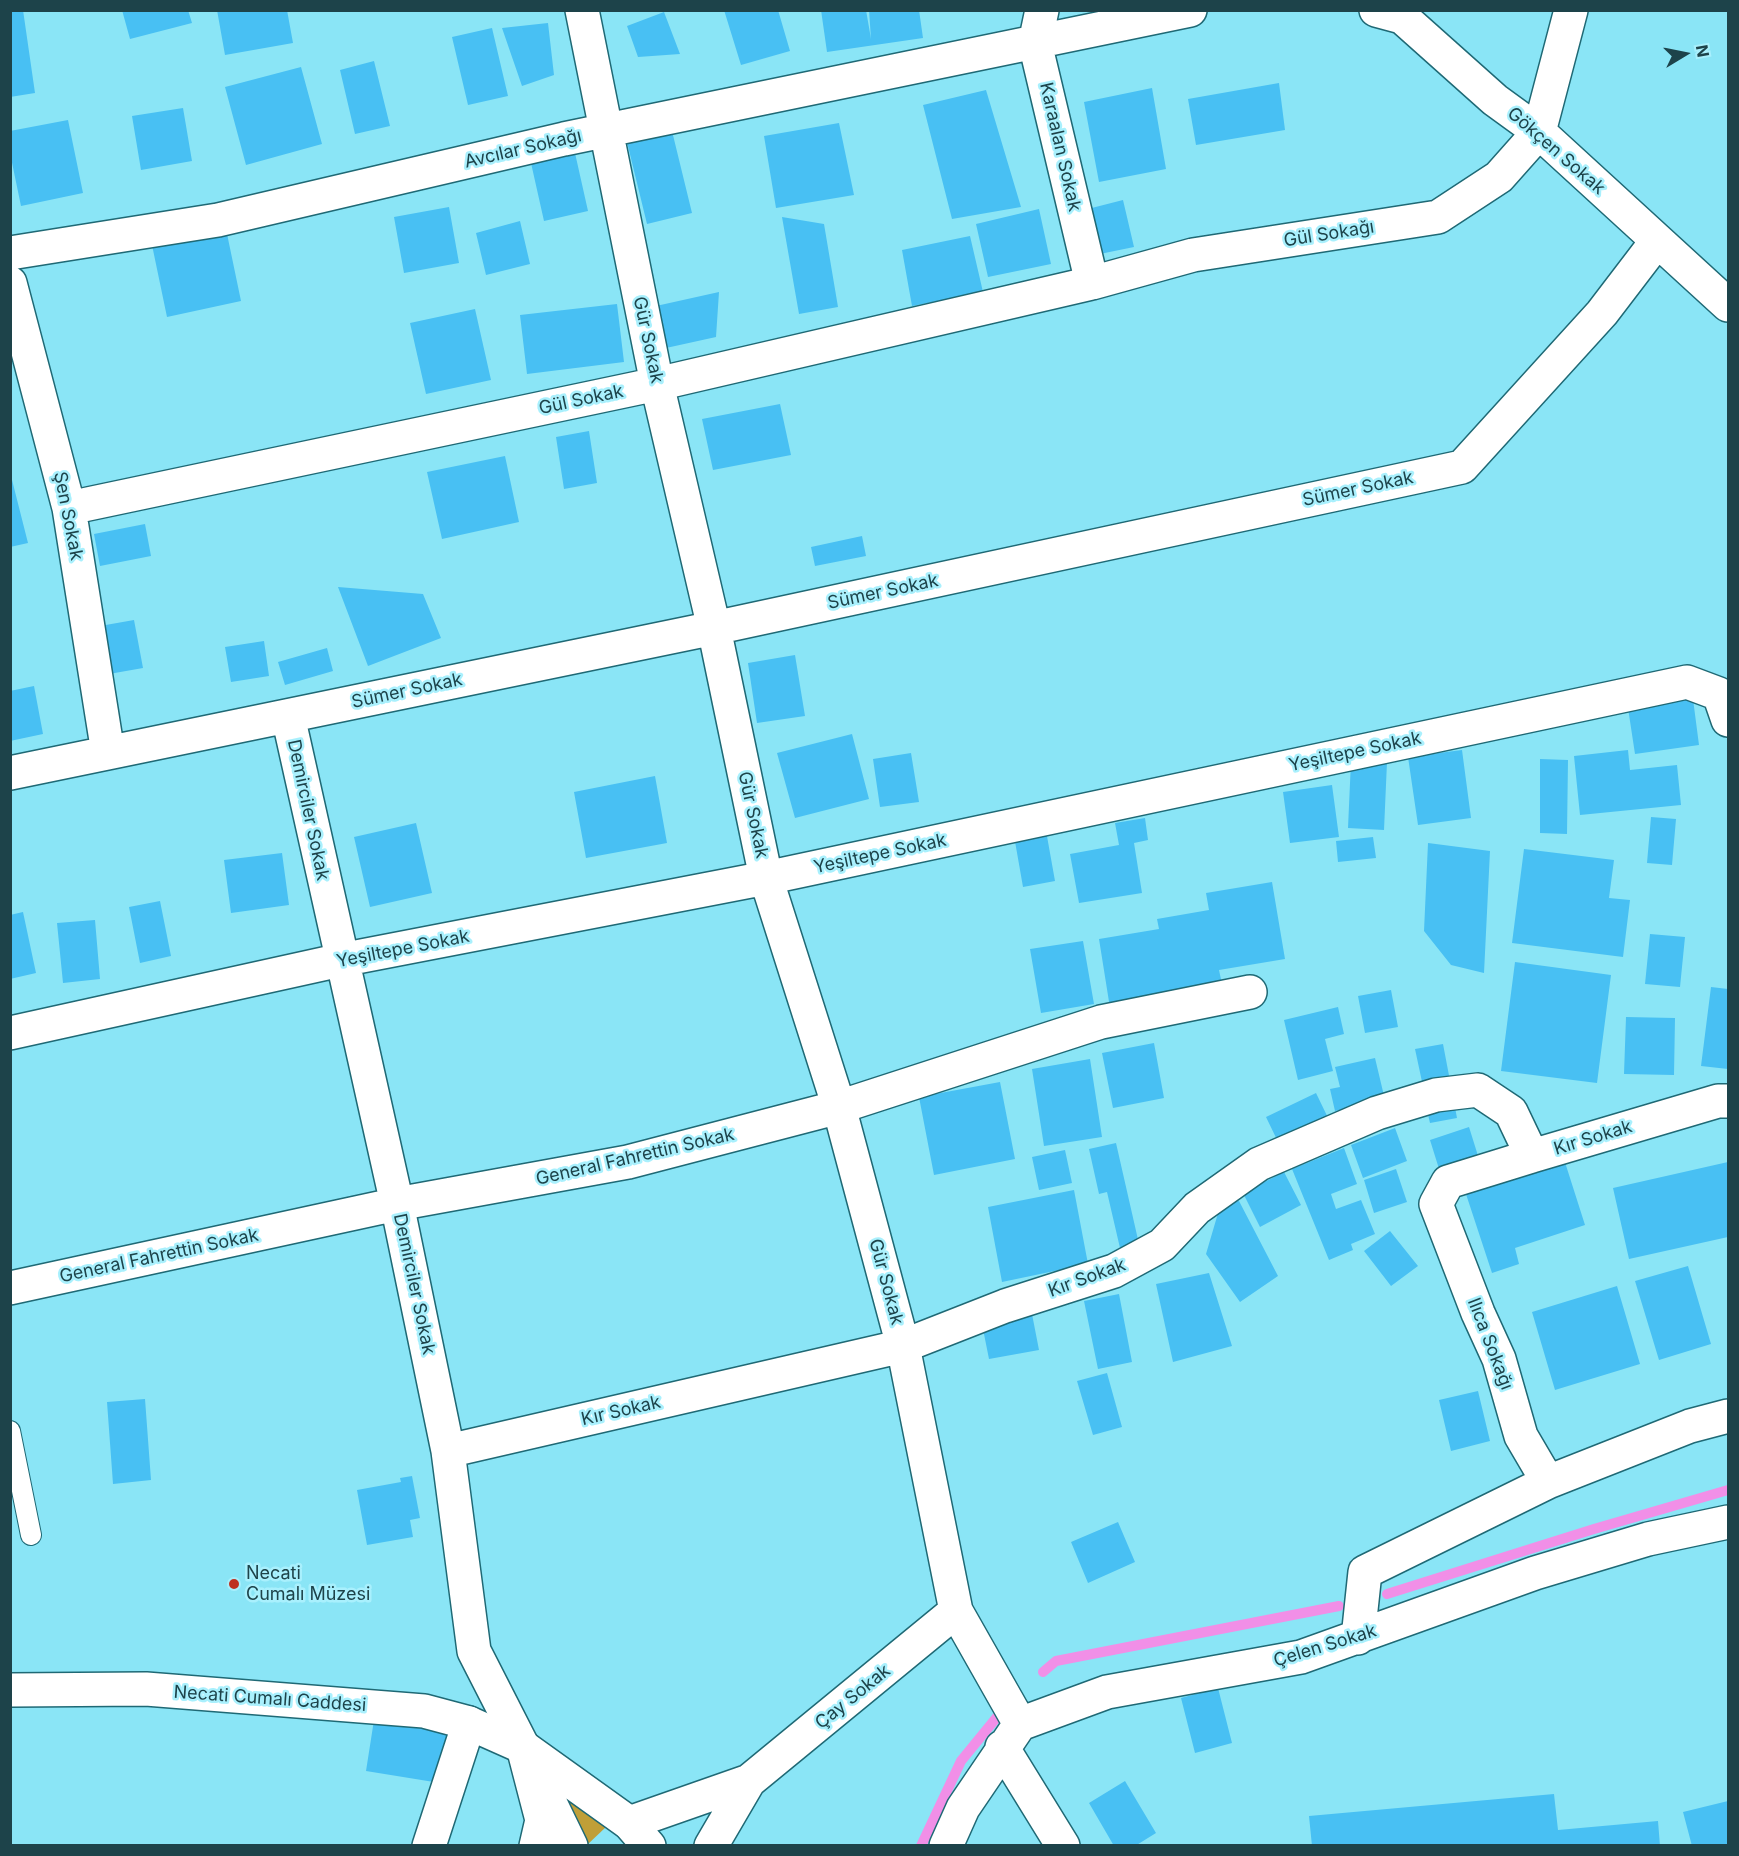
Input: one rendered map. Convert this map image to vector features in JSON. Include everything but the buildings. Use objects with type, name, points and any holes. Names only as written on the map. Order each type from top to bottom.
[{"type":"street","name":"Gür Sokak","points":[[582,10],[657,384],[714,628],[766,878],[839,1107],[903,1346],[956,1611],[1063,1845]]},
{"type":"street","name":"Karaalan Sokak","points":[[1042,10],[1035,43],[1092,283]]},
{"type":"street","points":[[1035,43],[1120,23],[1190,10]]},
{"type":"street","name":"Gökçen Sokak","points":[[1376,10],[1402,17],[1495,100],[1539,132],[1657,242],[1728,304]]},
{"type":"street","points":[[1539,132],[1571,10]]},
{"type":"street","name":"Avcılar Sokağı","points":[[10,253],[218,220],[606,131],[1035,43]]},
{"type":"street","name":"Gül Sokağı","points":[[1092,283],[1193,255],[1438,217],[1499,177],[1539,132]]},
{"type":"street","name":"Sümer Sokak","points":[[10,773],[714,628],[1462,467],[1602,313],[1657,242]]},
{"type":"street","name":"Şen Sokak","points":[[10,283],[69,508],[108,753]]},
{"type":"street","name":"Gül Sokak","points":[[69,508],[657,384],[1092,283]]},
{"type":"street","name":"Yeşiltepe Sokak","points":[[10,1033],[341,960],[766,878],[1687,682],[1719,694],[1728,720]]},
{"type":"street","name":"Demirciler Sokak","points":[[288,716],[397,1204],[448,1451],[474,1651],[523,1747],[542,1820],[536,1845]]},
{"type":"street","name":"General Fahrettin Sokak","points":[[10,1287],[397,1204],[628,1162],[839,1107],[1101,1022],[1250,992]]},
{"type":"street","name":"Kır Sokak","points":[[448,1451],[903,1346],[1005,1306],[1113,1271],[1162,1245],[1197,1208],[1259,1164],[1377,1113],[1436,1095],[1478,1090],[1511,1112],[1532,1156],[1718,1101],[1728,1101]]},
{"type":"street","name":"Ilıca Sokağı","points":[[1532,1156],[1448,1182],[1437,1204],[1478,1313],[1499,1359],[1521,1436],[1548,1482]]},
{"type":"street","points":[[1358,1638],[1365,1572],[1540,1488],[1548,1482],[1690,1426],[1728,1416]]},
{"type":"street","name":"Çelen Sokak","points":[[1011,1735],[1107,1692],[1301,1657],[1535,1573],[1648,1539],[1728,1522]]},
{"type":"street","name":"Çay Sokak","points":[[639,1834],[749,1781],[956,1611]]},
{"type":"street","name":"Necati Cumalı Caddesi","points":[[10,1690],[146,1689],[424,1711],[469,1723],[523,1747],[639,1834]]},
{"type":"street","points":[[429,1845],[469,1723]]},
{"type":"street","points":[[946,1845],[963,1808],[1011,1735]]},
{"type":"street","points":[[523,1747],[571,1845]]},
{"type":"street","name":"Çay Sokak","points":[[711,1845],[749,1781]]},
{"type":"lane","points":[[10,1431],[31,1535]]},
{"type":"shaded area","points":[[551,1777],[606,1827],[587,1845]]},
{"type":"waterway","points":[[1387,1594],[1728,1490]]},
{"type":"waterway","points":[[1043,1672],[1056,1661],[1339,1606]]},
{"type":"waterway","points":[[921,1846],[961,1761],[1006,1706]]},
{"type":"place","name":"Necati Cumalı Müzesi","points":[[234,1584]]}]
